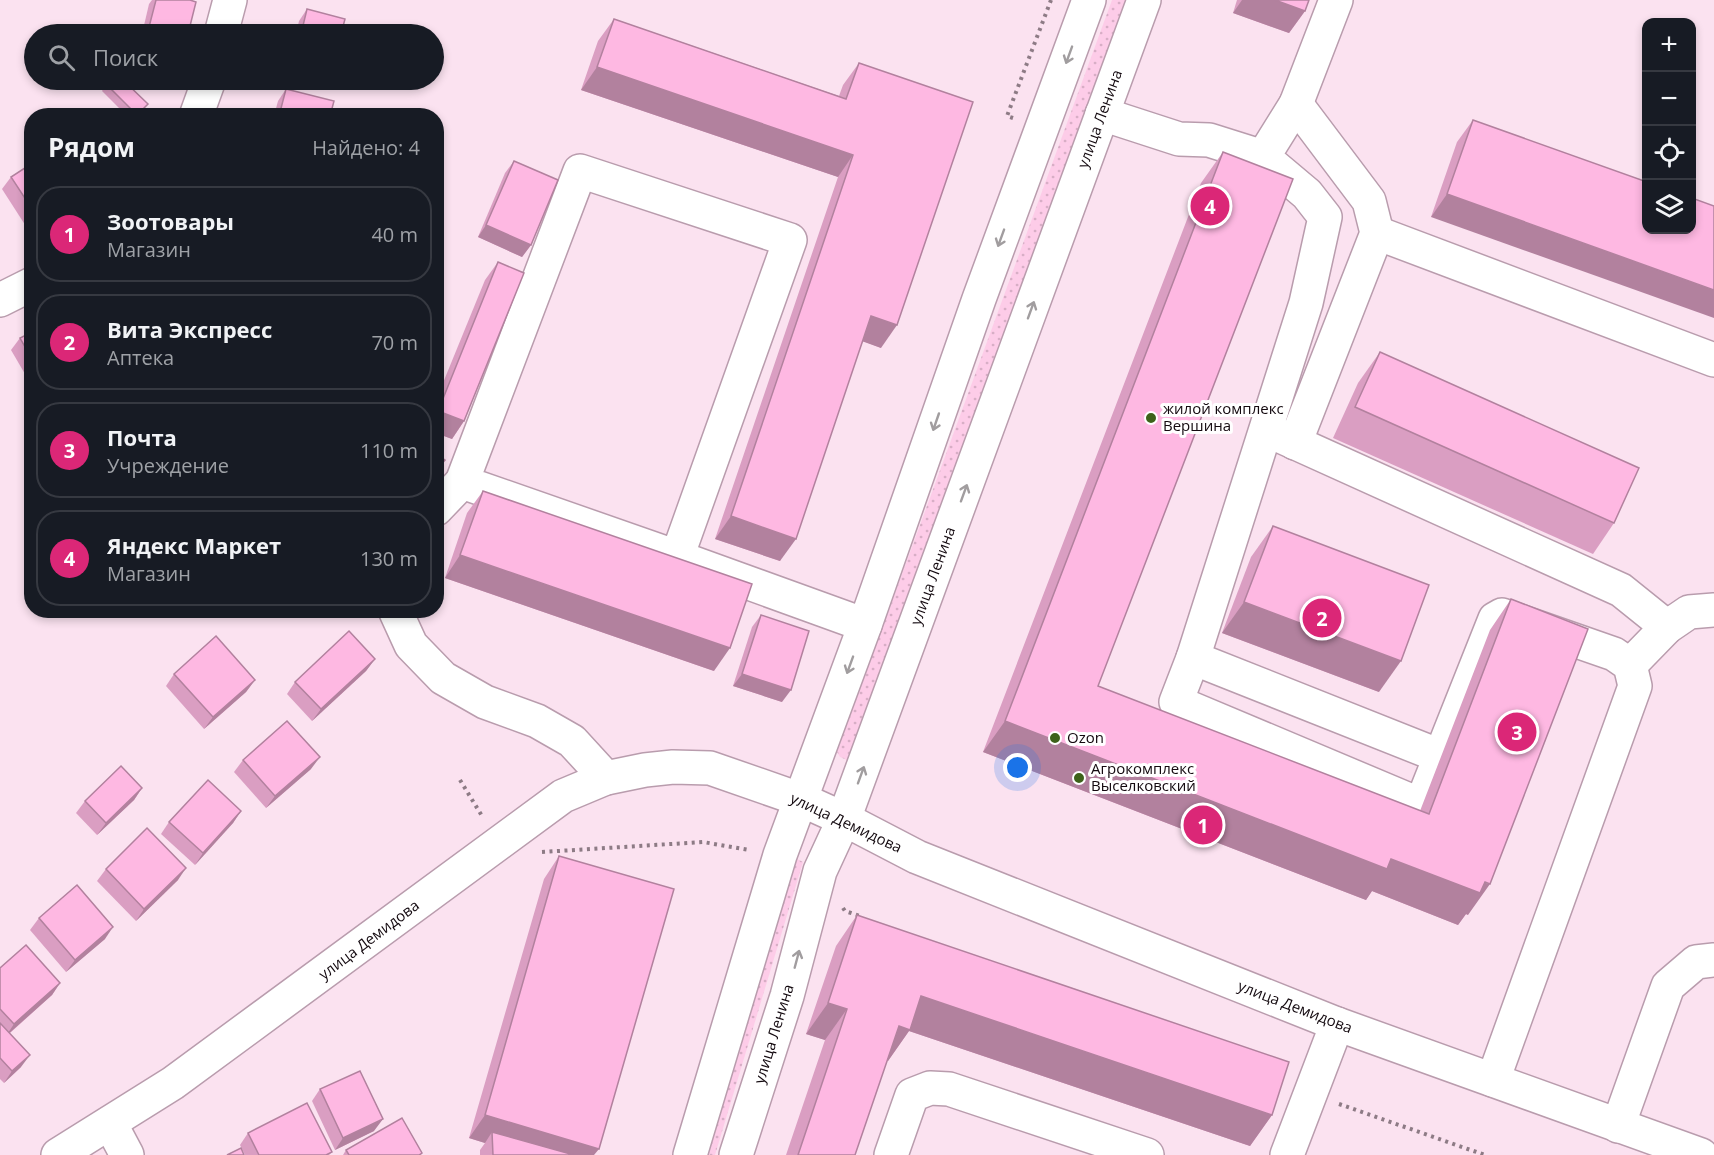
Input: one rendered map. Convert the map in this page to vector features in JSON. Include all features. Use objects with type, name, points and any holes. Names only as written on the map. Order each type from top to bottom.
[{"type":"street","points":[[224,24],[230,0]]},
{"type":"street","points":[[690,1155],[780,855],[802,800],[979,299],[1089,0]]},
{"type":"street","name":"улица Ленина","points":[[736,1155],[787,996],[820,871],[844,819],[1144,0]]},
{"type":"street","points":[[1263,157],[1296,104],[1336,0]]},
{"type":"street","points":[[199,108],[205,90]]},
{"type":"street","points":[[1296,104],[1369,201],[1377,233],[1281,436],[1176,702],[1421,805],[1495,619],[1502,615],[1614,654],[1630,665],[1635,686],[1493,1080]]},
{"type":"street","points":[[1102,114],[1179,140],[1209,140],[1263,157],[1307,194],[1325,217],[1281,436]]},
{"type":"street","points":[[444,500],[462,482],[580,171],[790,240],[677,557]]},
{"type":"street","points":[[1377,233],[1714,360]]},
{"type":"street","points":[[0,300],[24,288]]},
{"type":"street","points":[[1281,436],[1621,590],[1667,627]]},
{"type":"street","points":[[462,482],[865,625]]},
{"type":"street","points":[[1630,665],[1667,627],[1689,612],[1714,610]]},
{"type":"street","points":[[399,618],[411,645],[443,678],[485,702],[537,721],[573,741],[606,778]]},
{"type":"street","points":[[1193,658],[1440,756]]},
{"type":"street","name":"улица Демидова","points":[[58,1155],[173,1083],[563,796],[606,778],[673,767],[710,768],[802,800],[917,857],[1337,1024],[1701,1155]]},
{"type":"street","points":[[1618,1126],[1668,986],[1696,962],[1714,960]]},
{"type":"street","points":[[1287,1155],[1337,1024]]},
{"type":"street","points":[[891,1155],[912,1095],[930,1088],[948,1089],[1147,1155]]},
{"type":"street","points":[[110,1123],[127,1155]]},
{"type":"path","points":[[1007,116],[1051,0]]},
{"type":"path","points":[[460,780],[498,844],[509,854],[703,842],[780,855]]},
{"type":"path","points":[[820,871],[830,882],[845,911],[867,919]]},
{"type":"path","points":[[1310,1094],[1485,1155]]},
{"type":"shaded area","points":[[1112,0],[1129,0],[852,758],[847,760],[840,757],[837,752]]},
{"type":"shaded area","points":[[793,857],[803,862],[715,1155],[700,1155]]},
{"type":"building","points":[[156,0],[196,2],[190,24],[150,24]]},
{"type":"building","points":[[1275,0],[1309,0],[1305,11]]},
{"type":"building","points":[[307,9],[345,19],[344,24],[303,24]]},
{"type":"building","points":[[614,19],[846,99],[859,63],[973,102],[897,325],[871,316],[796,539],[731,516],[853,155],[597,67]]},
{"type":"building","points":[[112,90],[133,90],[148,104],[144,108],[130,108]]},
{"type":"building","points":[[286,90],[334,101],[332,108],[281,108]]},
{"type":"building","points":[[1473,120],[1642,180],[1642,234],[1696,234],[1696,199],[1714,206],[1714,290],[1447,194]]},
{"type":"building","name":"жилой комплекс Вершина","points":[[1223,152],[1293,179],[1098,686],[1429,814],[1511,599],[1588,629],[1490,884],[1485,882],[1480,893],[1391,859],[1387,869],[1005,721]]},
{"type":"building","points":[[514,161],[558,180],[531,245],[486,225]]},
{"type":"building","points":[[24,169],[24,197],[11,177]]},
{"type":"building","points":[[498,262],[524,273],[464,421],[444,413],[444,396]]},
{"type":"building","points":[[1380,352],[1639,468],[1614,523],[1355,407]]},
{"type":"building","points":[[483,491],[752,584],[730,648],[460,555]]},
{"type":"building","points":[[1273,526],[1429,585],[1401,661],[1244,602]]},
{"type":"building","points":[[761,615],[809,631],[791,690],[742,674]]},
{"type":"building","points":[[349,631],[375,659],[321,709],[295,682]]},
{"type":"building","points":[[216,636],[255,680],[213,717],[174,674]]},
{"type":"building","points":[[287,721],[320,757],[275,796],[243,760]]},
{"type":"building","points":[[121,766],[142,788],[106,823],[85,801]]},
{"type":"building","points":[[208,780],[241,811],[203,853],[169,822]]},
{"type":"building","points":[[147,828],[186,868],[144,909],[106,869]]},
{"type":"building","points":[[559,856],[674,889],[599,1149],[485,1115]]},
{"type":"building","points":[[77,885],[113,927],[75,960],[39,918]]},
{"type":"building","points":[[857,915],[1289,1062],[1272,1115],[921,996],[910,1030],[899,1026],[855,1155],[798,1155],[847,1009],[828,1003]]},
{"type":"building","points":[[26,945],[60,983],[14,1024],[0,1009],[0,968]]},
{"type":"building","points":[[0,1023],[30,1055],[12,1071],[0,1058]]},
{"type":"building","points":[[360,1071],[383,1119],[343,1138],[320,1089]]},
{"type":"building","points":[[307,1103],[332,1152],[326,1155],[259,1155],[248,1133]]},
{"type":"building","points":[[402,1118],[422,1153],[419,1155],[349,1155],[346,1150]]},
{"type":"building","points":[[492,1132],[574,1155],[493,1155]]},
{"type":"building","points":[[241,1148],[244,1155],[227,1155]]},
{"type":"place","name":"Яндекс Маркет","points":[[1210,206]]},
{"type":"place","name":"жилой комплекс Вершина","points":[[1151,418]]},
{"type":"place","name":"Вита Экспресс","points":[[1322,618]]},
{"type":"place","name":"Почта","points":[[1517,732]]},
{"type":"place","name":"Ozon","points":[[1055,738]]},
{"type":"place","name":"Агрокомплекс Выселковский","points":[[1079,778]]},
{"type":"place","name":"Зоотовары","points":[[1203,825]]}]
